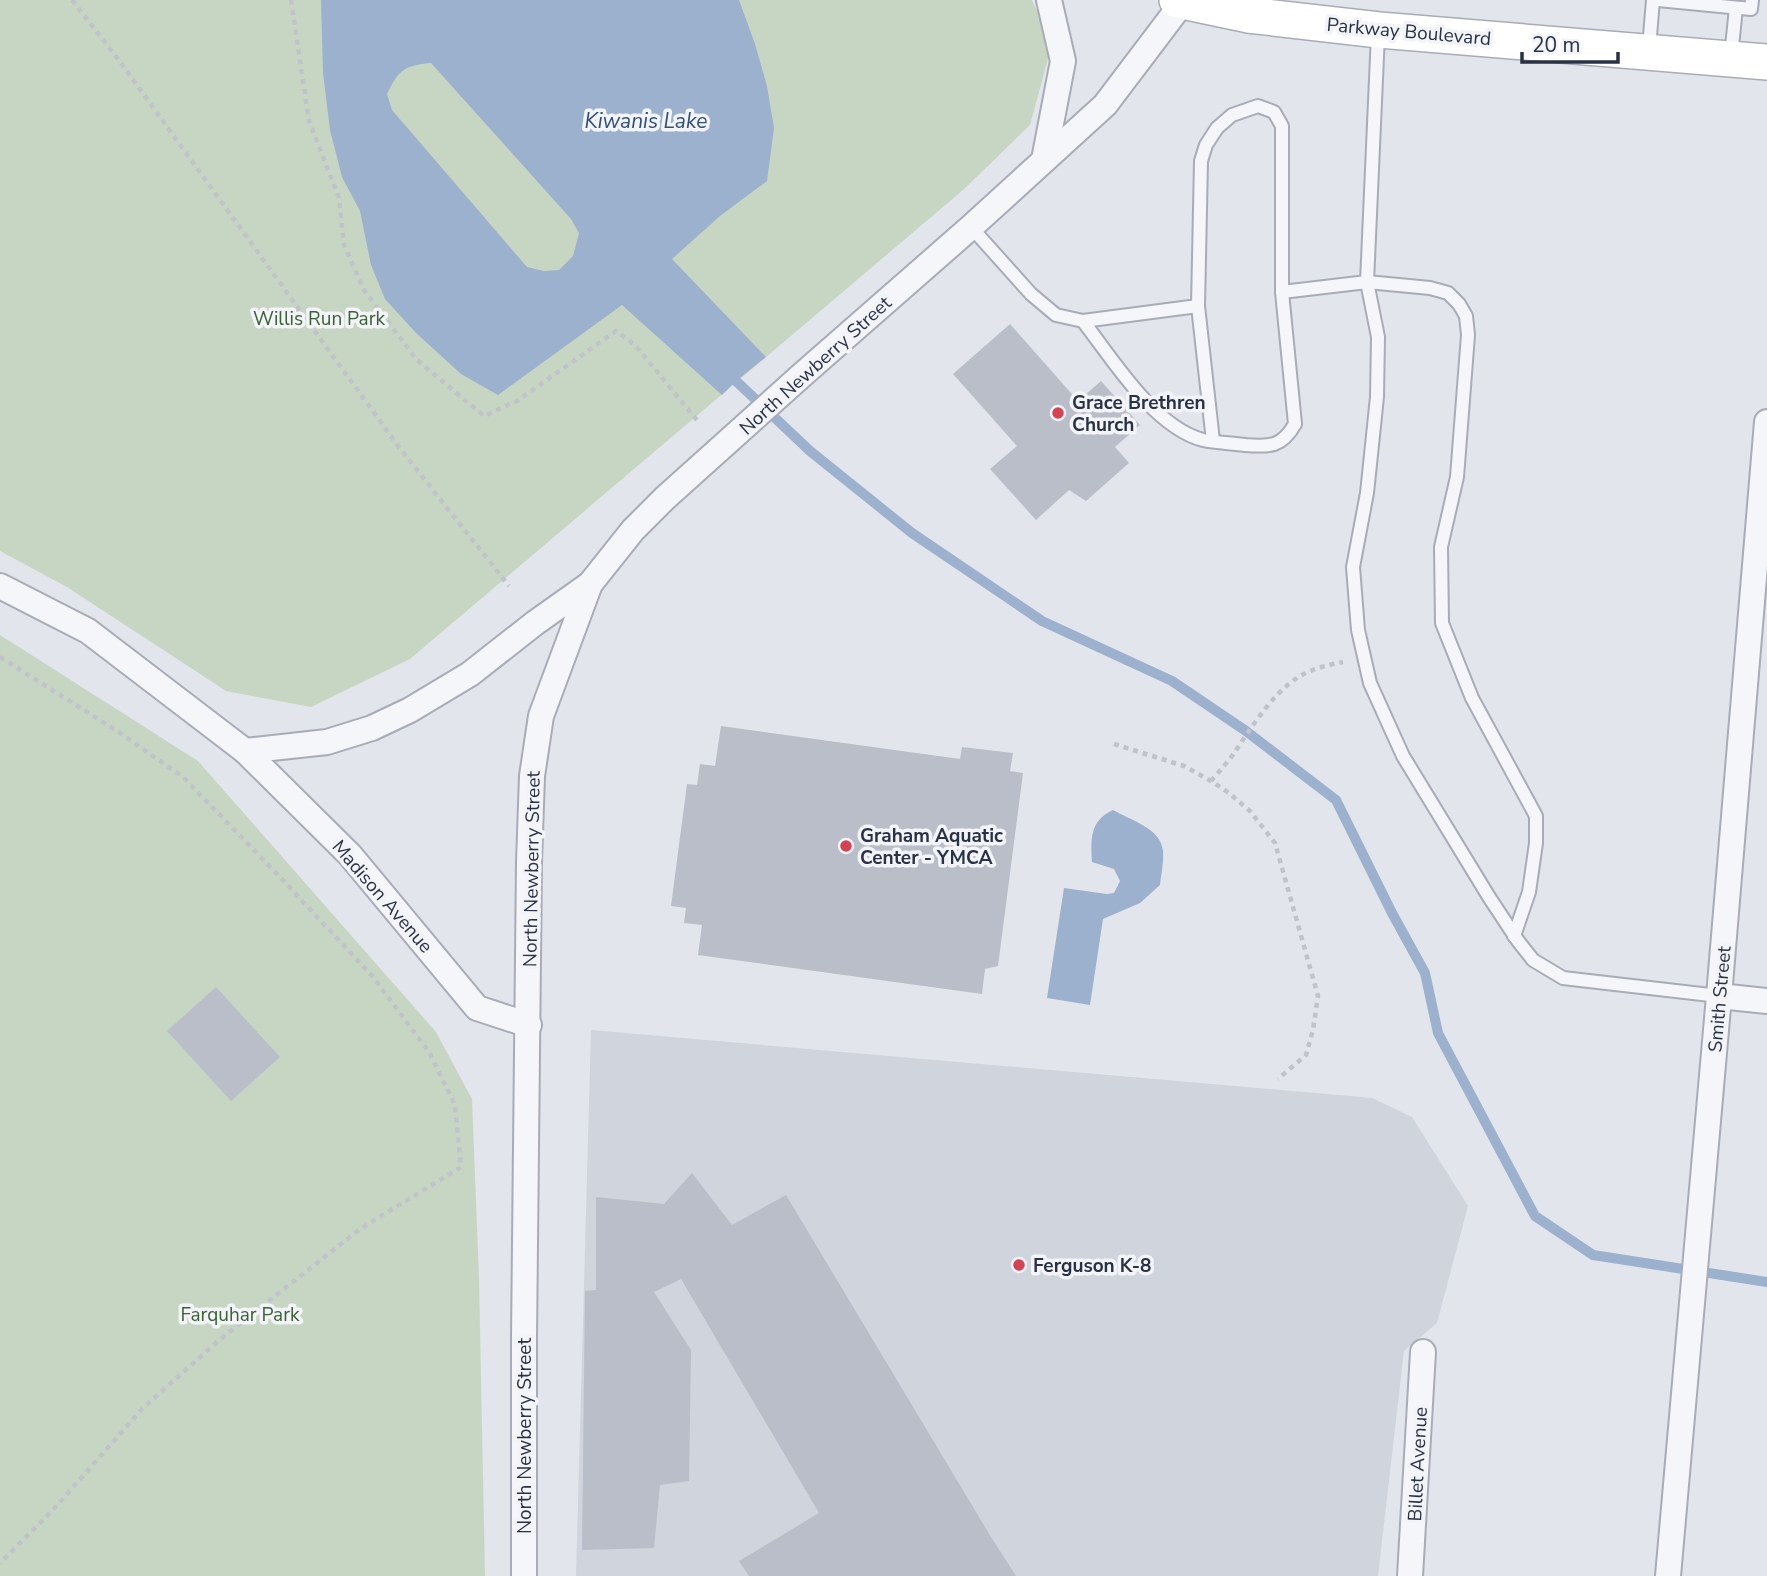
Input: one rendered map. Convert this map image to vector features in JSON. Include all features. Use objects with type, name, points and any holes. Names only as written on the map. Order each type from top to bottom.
[{"type":"street","points":[[1044,160],[1063,61],[1049,0]]},
{"type":"street","name":"North Newberry Street","points":[[524,1576],[524,1339],[532,776],[541,716],[590,584],[634,530],[665,498],[1105,105],[1181,1]]},
{"type":"street","name":"Parkway Boulevard","points":[[1181,1],[1248,15],[1379,30],[1767,62]]},
{"type":"street","name":"Smith Street","points":[[1668,1576],[1767,422]]},
{"type":"street","points":[[245,751],[327,742],[372,728],[410,710],[470,674],[590,584]]},
{"type":"street","name":"Madison Avenue","points":[[0,586],[88,631],[245,751],[350,855],[477,1008],[528,1025]]},
{"type":"street","points":[[1719,996],[1767,1001]]},
{"type":"street","name":"Billet Avenue","points":[[1410,1576],[1423,1352]]},
{"type":"lane","points":[[1648,52],[1656,0],[1751,9],[1752,0]]},
{"type":"lane","points":[[1730,59],[1736,8]]},
{"type":"lane","points":[[1379,30],[1367,282],[1378,337],[1377,397],[1367,493],[1353,567],[1358,630],[1370,683],[1404,756],[1489,897],[1533,960],[1563,978],[1719,996]]},
{"type":"lane","points":[[1083,321],[1131,383],[1159,414],[1174,426],[1203,440],[1250,445],[1279,444],[1289,435],[1295,424],[1282,292],[1282,126],[1274,112],[1258,106],[1232,115],[1217,128],[1206,145],[1201,161],[1198,306],[1213,441]]},
{"type":"lane","points":[[971,227],[1031,294],[1056,315],[1083,321],[1198,306]]},
{"type":"lane","points":[[1282,292],[1367,282],[1430,288],[1448,293],[1466,316],[1468,335],[1457,477],[1441,547],[1443,623],[1472,698],[1535,816],[1536,843],[1529,892],[1514,936]]},
{"type":"path","points":[[72,0],[118,59],[398,446],[509,586]]},
{"type":"path","points":[[291,0],[309,121],[339,198],[344,244],[363,290],[416,359],[484,416],[517,401],[616,331],[635,345],[700,424]]},
{"type":"path","points":[[0,657],[117,731],[183,778],[281,877],[373,977],[429,1052],[455,1105],[461,1167],[360,1228],[218,1341],[143,1408],[51,1512],[0,1563]]},
{"type":"path","points":[[1211,781],[1262,713],[1298,677],[1326,666],[1364,657]]},
{"type":"path","points":[[1114,744],[1184,766],[1211,781],[1250,811],[1275,843],[1318,996],[1306,1055],[1278,1079]]},
{"type":"shaded area","name":"Ferguson K-8","points":[[591,1030],[1372,1098],[1412,1117],[1468,1206],[1437,1323],[1404,1351],[1378,1576],[576,1576]]},
{"type":"green space","name":"Willis Run Park","points":[[0,0],[1032,0],[1052,44],[1030,125],[963,190],[410,659],[311,707],[226,691],[67,587],[0,551]]},
{"type":"green space","name":"Farquhar Park","points":[[0,635],[198,761],[436,1032],[472,1099],[479,1278],[485,1576],[0,1576]]},
{"type":"water","name":"Kiwanis Lake","points":[[321,0],[739,0],[767,86],[774,128],[767,181],[720,216],[672,259],[766,357],[722,395],[622,305],[498,395],[461,374],[416,333],[385,299],[371,265],[360,211],[342,177],[330,130],[323,73]],"holes":[[[431,63],[571,219],[579,233],[573,256],[559,270],[544,271],[527,267],[392,110],[387,94],[399,75],[414,65]]]},
{"type":"water","points":[[1113,810],[1157,836],[1163,851],[1160,885],[1140,903],[1103,919],[1090,1005],[1047,998],[1064,888],[1107,894],[1114,893],[1120,881],[1114,869],[1092,862],[1093,832],[1099,820]]},
{"type":"building","name":"Grace Brethren Church","points":[[1010,324],[1078,401],[1101,381],[1140,425],[1115,447],[1129,463],[1086,501],[1069,490],[1036,520],[990,469],[1017,446],[953,374]]},
{"type":"building","name":"Graham Aquatic Center - YMCA","points":[[721,726],[960,759],[962,747],[1013,753],[1010,771],[1023,773],[998,966],[985,969],[982,994],[698,955],[702,925],[684,923],[686,908],[671,906],[687,784],[697,785],[700,764],[715,766]]},
{"type":"building","points":[[216,987],[280,1057],[231,1101],[167,1031]]},
{"type":"building","points":[[692,1173],[732,1225],[786,1195],[1016,1576],[749,1576],[739,1561],[819,1513],[681,1279],[654,1292],[691,1350],[689,1481],[660,1485],[654,1548],[582,1550],[585,1291],[596,1290],[596,1197],[664,1204]]},
{"type":"waterway","points":[[736,381],[810,451],[912,533],[1042,621],[1172,681],[1246,731],[1336,800],[1425,973],[1438,1033],[1535,1216],[1593,1255],[1767,1282]]},
{"type":"place","name":"Grace Brethren Church","points":[[1058,413]]},
{"type":"place","name":"Graham Aquatic Center - YMCA","points":[[846,846]]},
{"type":"place","name":"Ferguson K-8","points":[[1019,1265]]}]
